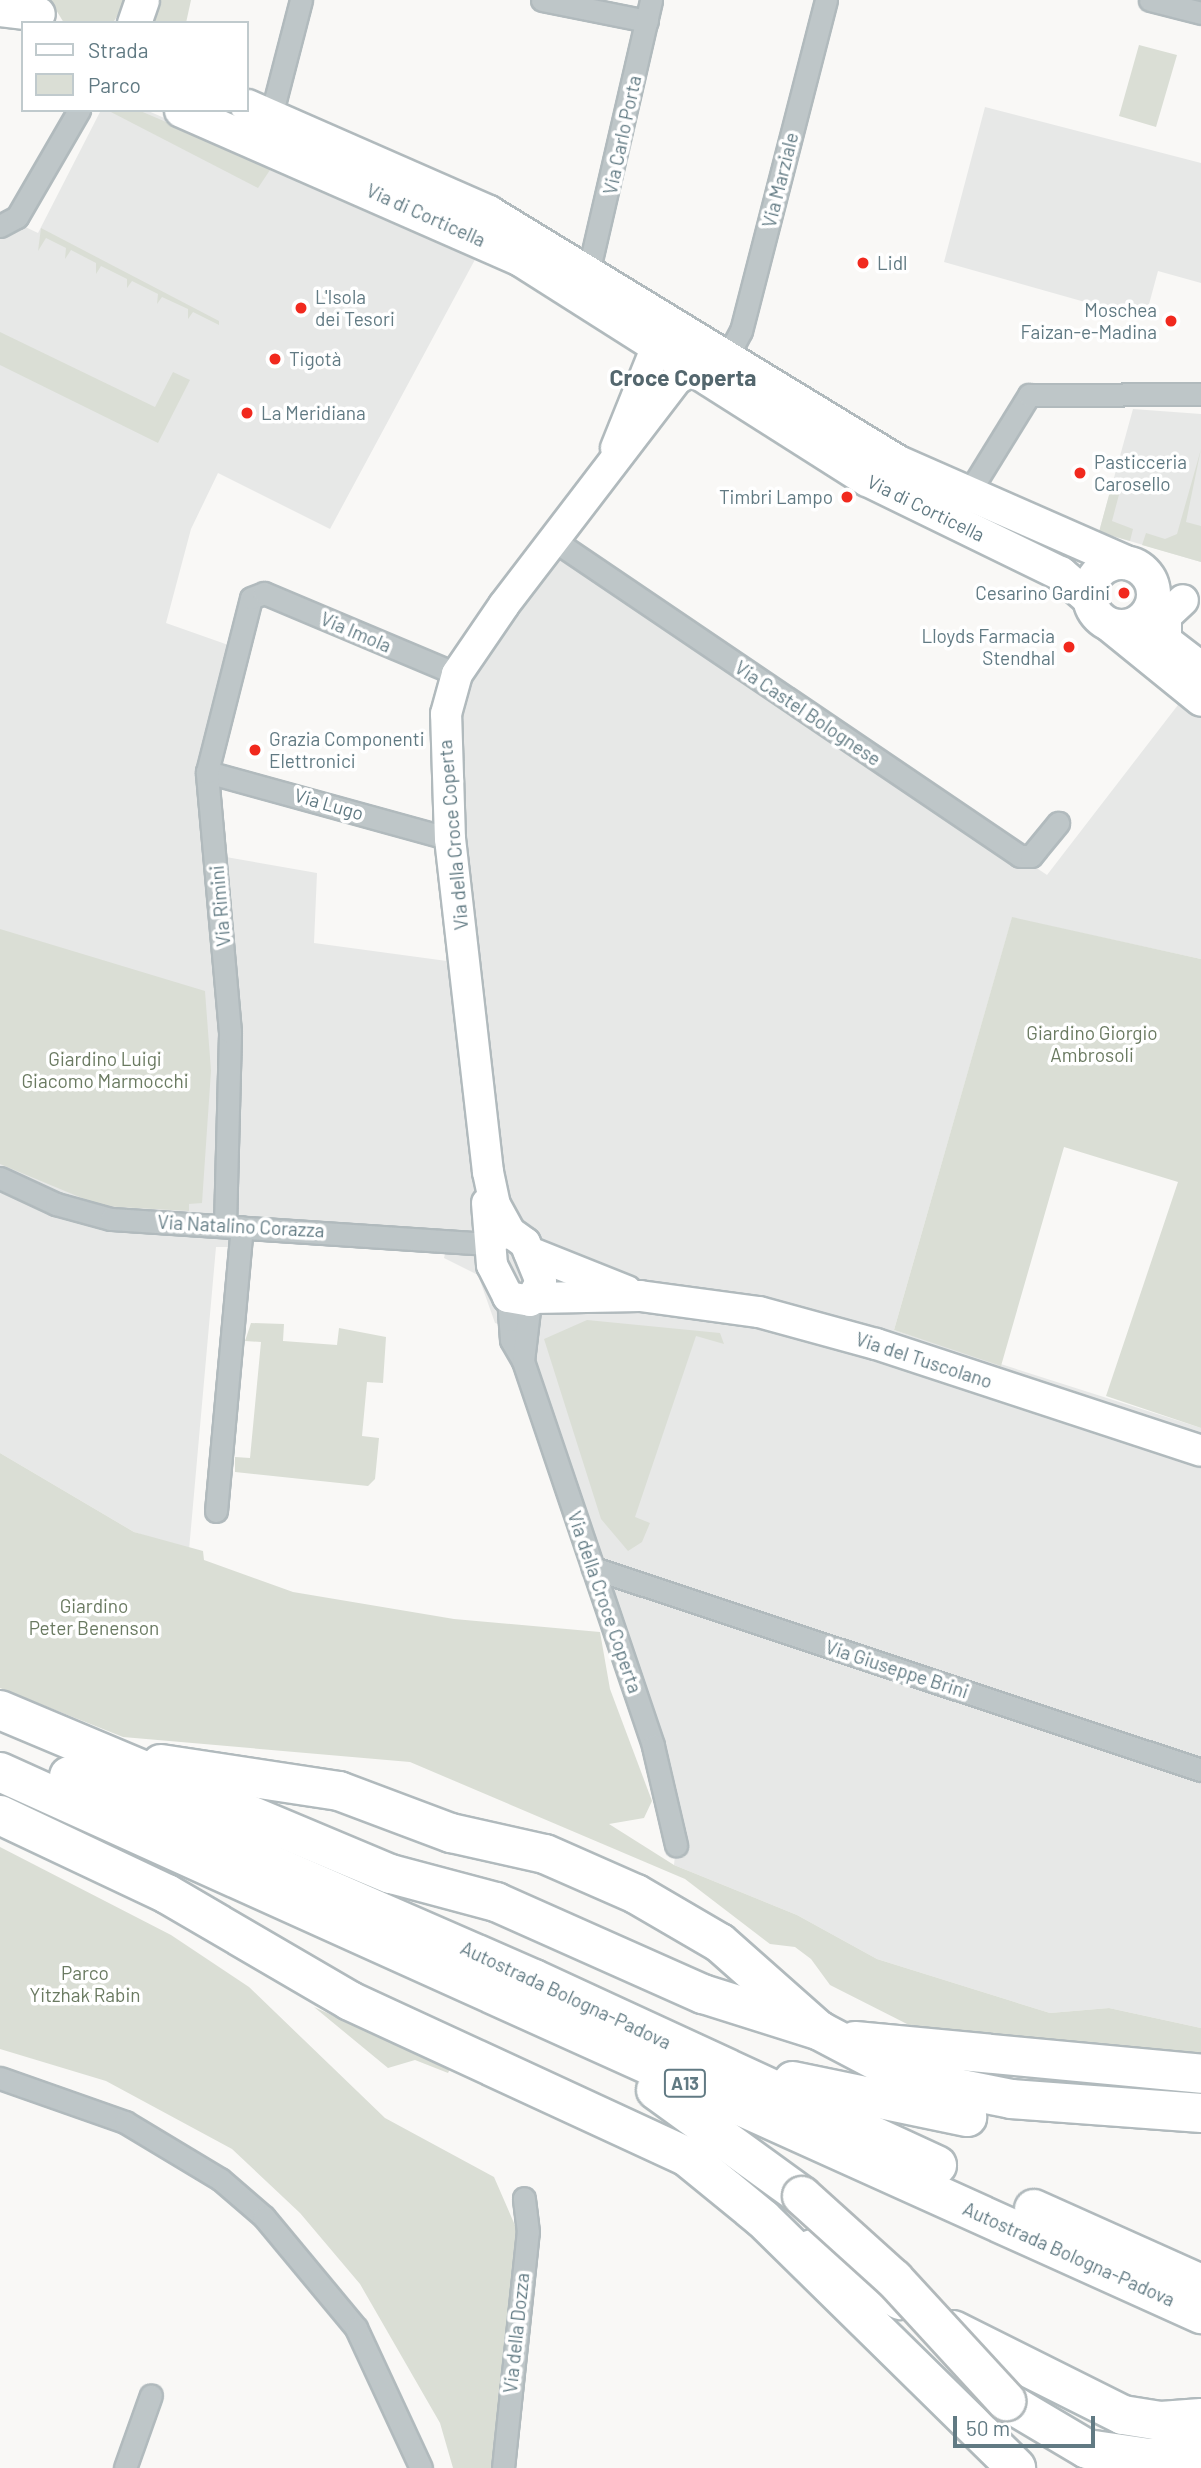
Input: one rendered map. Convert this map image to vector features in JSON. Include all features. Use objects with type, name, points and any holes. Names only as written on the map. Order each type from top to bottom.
[{"type":"highway","points":[[0,1710],[391,1874],[496,1902],[713,1998],[826,2033],[1201,2074]]},
{"type":"highway","points":[[94,1750],[339,1791],[451,1833],[545,1854],[636,1894],[709,1937],[826,2033],[890,2070],[954,2090],[1201,2113]]},
{"type":"highway","points":[[1,1752],[169,1852]]},
{"type":"highway","name":"Autostrada Bologna-Padova","points":[[1,1752],[533,1997],[1201,2314]]},
{"type":"highway","points":[[0,1787],[169,1852]]},
{"type":"highway","points":[[0,1815],[167,1894],[349,2001],[686,2155],[763,2219],[1016,2468]]},
{"type":"highway","name":"Autostrada Bologna-Padova","points":[[169,1852],[533,1997],[1201,2284]]},
{"type":"highway","points":[[533,1997],[827,2090],[974,2118],[1201,2133]]},
{"type":"highway","points":[[533,1997],[803,2196],[894,2279],[1006,2401],[1087,2449],[1149,2458],[1201,2451]]},
{"type":"highway","points":[[763,2219],[900,2300]]},
{"type":"highway","points":[[953,2330],[1123,2415],[1161,2421],[1201,2418]]},
{"type":"main road","points":[[0,9],[39,12]]},
{"type":"main road","name":"Via di Corticella","points":[[259,111],[436,186],[589,269],[694,355],[867,480],[1068,577],[1089,598]]},
{"type":"main road","name":"Via di Corticella","points":[[186,112],[463,230],[610,312],[657,346],[694,355],[727,357],[966,497],[1125,562]]},
{"type":"main road","points":[[1201,669],[1166,642],[1171,605],[1148,575],[1125,562],[1100,570],[1089,598],[1110,625],[1201,698]]},
{"type":"main road","points":[[1110,625],[1127,626],[1171,605]]},
{"type":"street","points":[[259,111],[301,0]]},
{"type":"street","points":[[542,0],[647,21]]},
{"type":"street","name":"Via Carlo Porta","points":[[589,269],[651,0]]},
{"type":"street","name":"Via Marziale","points":[[727,357],[741,331],[825,0]]},
{"type":"street","points":[[1150,0],[1201,13]]},
{"type":"street","points":[[4,225],[52,165],[78,112]]},
{"type":"street","name":"Via della Croce Coperta","points":[[610,464],[657,346]]},
{"type":"street","name":"Via della Croce Coperta","points":[[524,1299],[502,1247],[488,1172],[450,839],[443,737],[457,674],[552,539],[694,355]]},
{"type":"street","points":[[966,497],[1029,395],[1108,390],[1201,394]]},
{"type":"street","name":"Via Castel Bolognese","points":[[552,539],[1020,856],[1031,856],[1058,823]]},
{"type":"street","name":"Via Imola","points":[[255,593],[457,674]]},
{"type":"street","name":"Via Rimini","points":[[216,1511],[234,1226],[230,1032],[207,772],[255,593]]},
{"type":"street","name":"Via Lugo","points":[[207,772],[450,839]]},
{"type":"street","name":"Via Natalino Corazza","points":[[0,1178],[100,1216],[378,1233],[450,1245],[502,1247]]},
{"type":"street","name":"Via della Croce Coperta","points":[[502,1247],[541,1282],[524,1299],[511,1340],[523,1361],[653,1746],[676,1845]]},
{"type":"street","name":"Via del Tuscolano","points":[[502,1247],[640,1296]]},
{"type":"street","name":"Via del Tuscolano","points":[[524,1299],[640,1296],[759,1312],[876,1344],[1201,1451]]},
{"type":"street","name":"Via Giuseppe Brini","points":[[593,1569],[1201,1770]]},
{"type":"street","points":[[0,2078],[134,2126],[220,2179],[264,2217],[356,2328],[421,2468]]},
{"type":"street","name":"Via della Dozza","points":[[503,2468],[528,2232],[524,2198]]},
{"type":"street","points":[[125,2468],[151,2395]]},
{"type":"shaded area","points":[[985,107],[1201,163],[1201,283],[1158,271],[1145,319],[944,262]]},
{"type":"shaded area","points":[[100,112],[151,112],[478,254],[330,529],[218,473],[191,529],[166,623],[234,647],[201,766],[203,853],[317,873],[314,943],[469,964],[449,769],[461,680],[556,545],[1047,875],[1181,701],[1201,717],[1201,959],[1012,918],[894,1330],[1201,1428],[1201,2028],[1109,2008],[1050,2013],[877,1959],[797,1915],[674,1865],[676,1845],[517,1330],[495,1323],[478,1275],[444,1258],[447,1245],[243,1227],[240,1247],[216,1247],[189,1550],[134,1532],[0,1453],[0,215],[38,233]]},
{"type":"shaded area","points":[[1133,409],[1201,414],[1201,562],[1099,532]]},
{"type":"green space","points":[[50,0],[127,0],[114,21],[63,21]]},
{"type":"green space","points":[[158,0],[191,0],[186,21],[154,21]]},
{"type":"green space","points":[[1139,45],[1177,55],[1156,127],[1119,116]]},
{"type":"green space","points":[[111,112],[143,112],[272,167],[258,188]]},
{"type":"green space","points":[[41,228],[219,321],[219,325],[193,312],[188,319],[188,309],[162,297],[157,304],[158,294],[132,281],[127,288],[127,279],[101,266],[96,274],[96,263],[71,250],[65,259],[66,248],[46,238],[38,251]]},
{"type":"green space","points":[[0,332],[155,407],[173,372],[190,380],[158,443],[0,365]]},
{"type":"green space","points":[[1201,449],[1186,522],[1201,526],[1201,562],[1142,545],[1146,533],[1165,539],[1177,534]]},
{"type":"green space","points":[[1112,484],[1121,487],[1112,521],[1133,529],[1130,541],[1099,532]]},
{"type":"green space","name":"Giardino Giorgio Ambrosoli","points":[[1012,917],[1201,959],[1201,1428],[1106,1396],[1178,1182],[1064,1147],[1001,1366],[894,1330]]},
{"type":"green space","name":"Giardino Luigi Giacomo Marmocchi","points":[[0,929],[205,991],[211,1071],[202,1203],[189,1204],[189,1211],[101,1206],[0,1164]]},
{"type":"green space","points":[[587,1320],[720,1333],[724,1344],[696,1336],[635,1517],[650,1523],[642,1542],[628,1551],[601,1519],[544,1339]]},
{"type":"green space","points":[[251,1323],[284,1324],[283,1341],[337,1345],[339,1328],[386,1337],[383,1383],[367,1382],[362,1436],[379,1438],[375,1479],[368,1486],[235,1472],[235,1457],[250,1458],[261,1342],[245,1341]]},
{"type":"green space","name":"Giardino Peter Benenson","points":[[0,1453],[134,1532],[203,1551],[204,1560],[293,1592],[454,1619],[600,1632],[610,1689],[652,1801],[644,1818],[609,1824],[674,1865],[797,1915],[877,1959],[1050,2013],[1109,2008],[1201,2028],[1201,2061],[911,2026],[830,1985],[811,1959],[795,1947],[770,1944],[685,1879],[410,1762],[123,1737],[0,1688]]},
{"type":"green space","name":"Parco Yitzhak Rabin","points":[[0,1847],[171,1935],[249,1987],[385,2118],[494,2177],[517,2230],[492,2468],[453,2468],[440,2423],[360,2284],[300,2213],[232,2149],[106,2081],[0,2049]]},
{"type":"green space","points":[[314,2007],[424,2057],[452,2065],[448,2073],[415,2060],[388,2068]]},
{"type":"place","name":"Lidl","points":[[863,263]]},
{"type":"place","name":"L'Isola dei Tesori","points":[[301,308]]},
{"type":"place","name":"Moschea Faizan-e-Madina","points":[[1171,321]]},
{"type":"place","name":"Tigotà","points":[[275,359]]},
{"type":"place","name":"La Meridiana","points":[[247,413]]},
{"type":"place","name":"Pasticceria Carosello","points":[[1080,473]]},
{"type":"place","name":"Timbri Lampo","points":[[847,497]]},
{"type":"place","name":"Cesarino Gardini","points":[[1124,593]]},
{"type":"place","name":"Lloyds Farmacia Stendhal","points":[[1069,647]]},
{"type":"place","name":"Grazia Componenti Elettronici","points":[[255,750]]},
{"type":"district","name":"Croce Coperta","points":[[683,377]]}]
